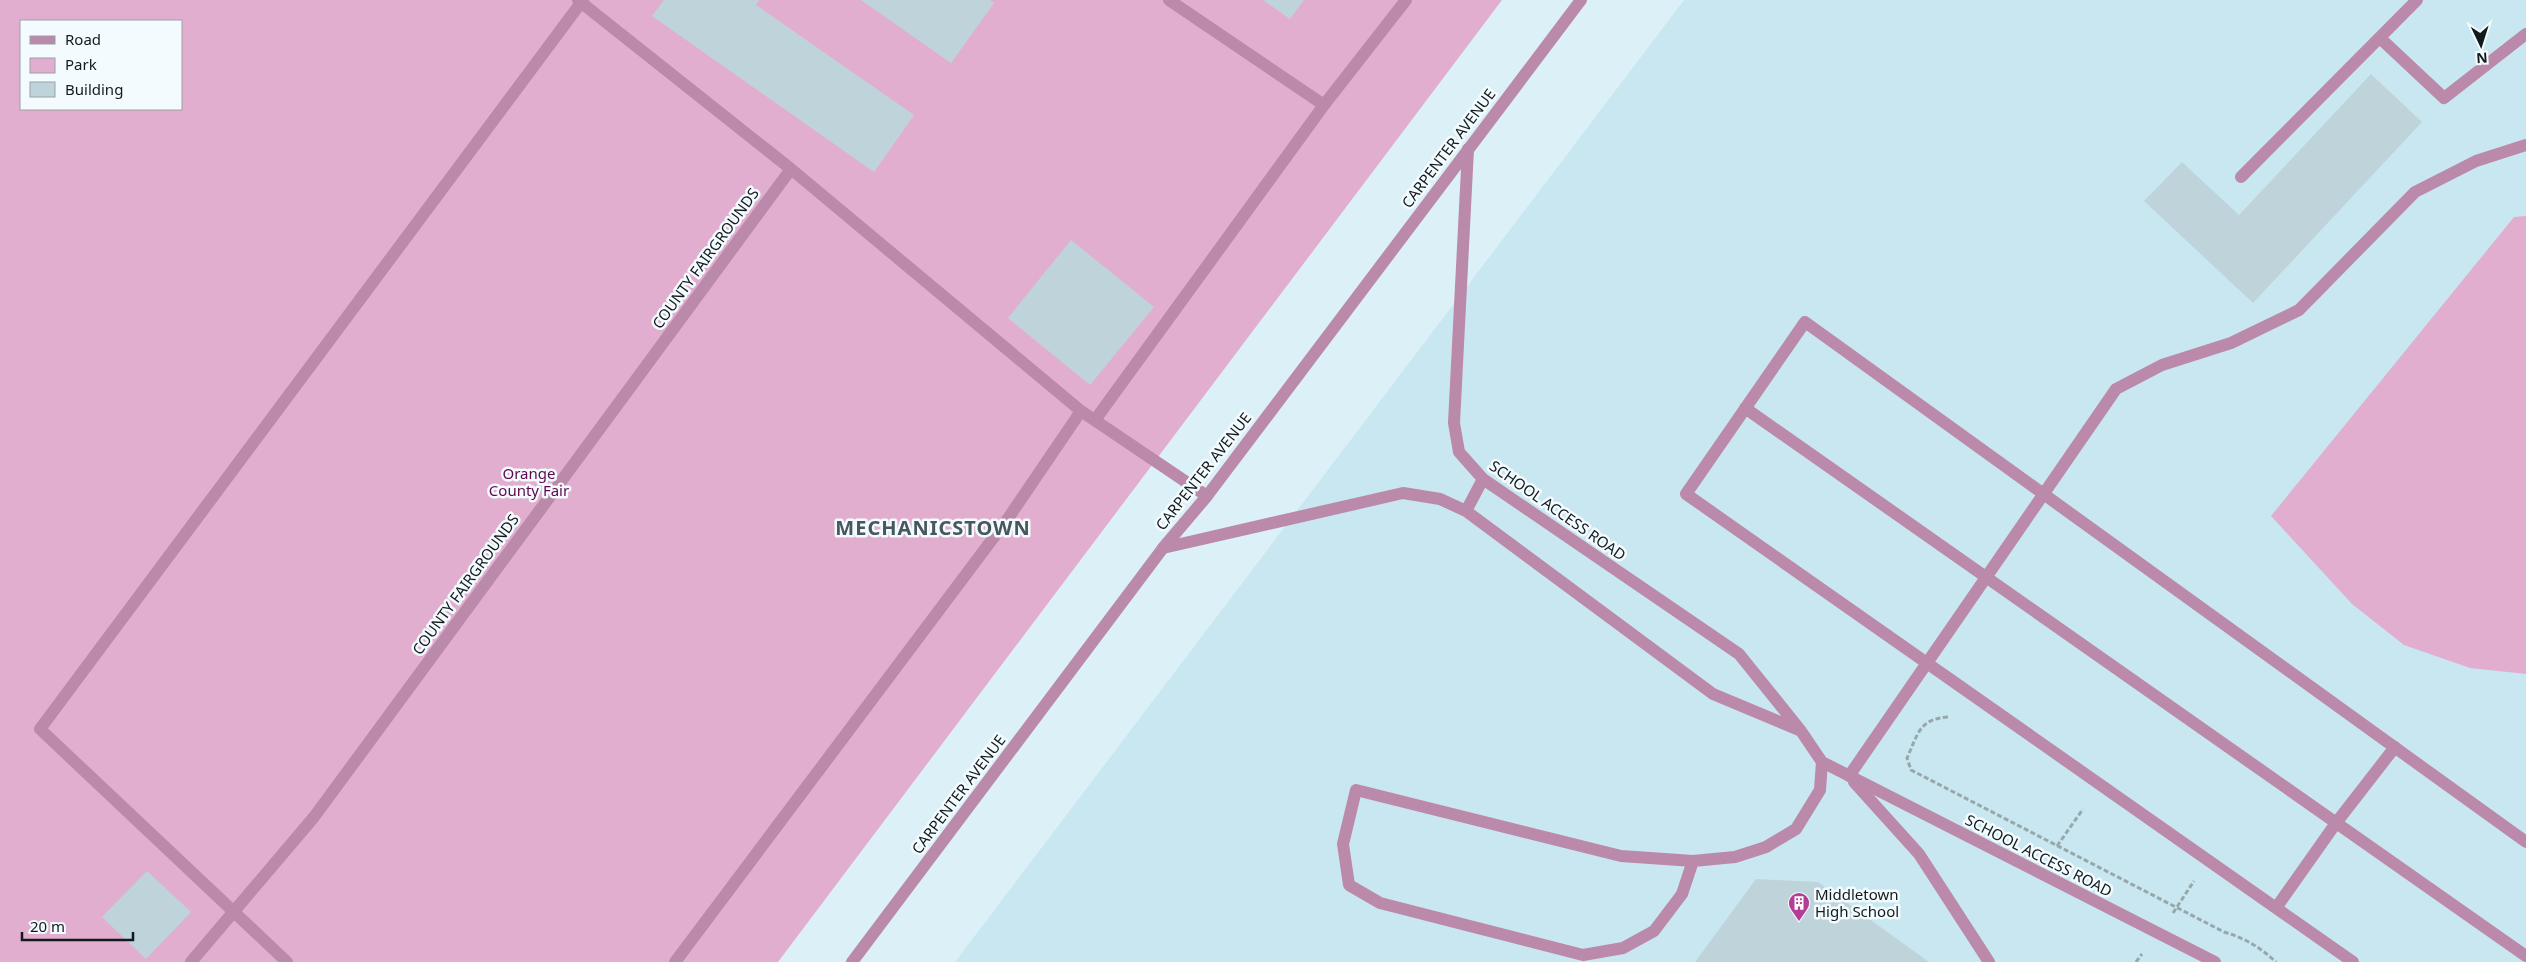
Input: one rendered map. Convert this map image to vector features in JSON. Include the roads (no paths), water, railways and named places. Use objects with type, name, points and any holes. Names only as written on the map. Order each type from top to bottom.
[{"type":"street","points":[[1169,0],[1324,105]]},
{"type":"street","points":[[1095,420],[1324,105],[1406,0]]},
{"type":"street","name":"CARPENTER AVENUE","points":[[852,962],[1163,548],[1207,496],[1580,0]]},
{"type":"street","points":[[2241,177],[2417,0]]},
{"type":"street","points":[[288,962],[40,729],[581,1],[791,169],[1080,411],[1207,496]]},
{"type":"street","points":[[2380,38],[2444,98],[2526,34]]},
{"type":"street","points":[[1849,776],[2045,495],[2116,389],[2162,365],[2231,343],[2299,310],[2415,192],[2476,162],[2526,145]]},
{"type":"street","name":"SCHOOL ACCESS ROAD","points":[[1468,149],[1454,423],[1459,452],[1483,479],[1739,654],[1801,731],[1822,762],[2215,962]]},
{"type":"street","name":"COUNTY FAIRGROUNDS","points":[[191,962],[314,817],[791,169]]},
{"type":"street","points":[[2353,962],[1686,494],[1805,322],[2526,842]]},
{"type":"street","points":[[1745,408],[2526,956]]},
{"type":"street","points":[[675,962],[1009,517],[1080,411]]},
{"type":"street","points":[[1466,510],[1483,479]]},
{"type":"street","points":[[1163,548],[1403,492],[1440,499],[1466,510],[1712,694],[1801,731]]},
{"type":"street","points":[[2276,908],[2336,823],[2395,747]]},
{"type":"street","points":[[1693,861],[1682,894],[1654,931],[1623,948],[1584,955],[1380,903],[1349,885],[1343,844],[1356,790],[1620,856],[1693,861],[1735,857],[1766,847],[1796,829],[1820,790],[1822,762]]},
{"type":"street","name":"SCHOOL ACCESS ROAD","points":[[1849,776],[1919,854],[1989,962]]},
{"type":"place","name":"Middletown High School","points":[[1799,922]]},
{"type":"district","name":"MECHANICSTOWN","points":[[933,527]]},
{"type":"park label","name":"Orange County Fair","points":[[529,482]]}]
